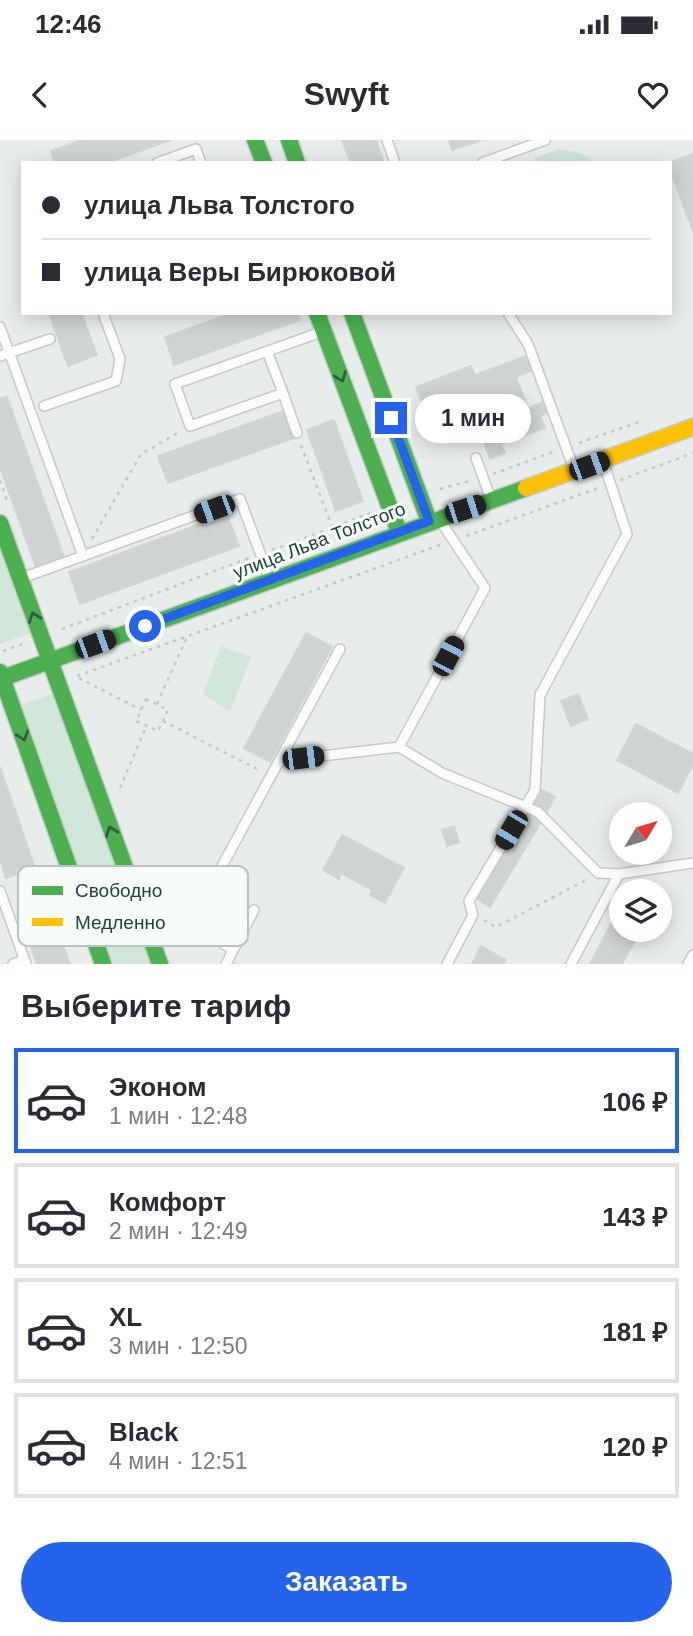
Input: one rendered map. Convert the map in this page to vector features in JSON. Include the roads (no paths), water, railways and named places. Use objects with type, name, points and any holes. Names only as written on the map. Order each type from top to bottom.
[{"type":"street","points":[[256,140],[263,161]]},
{"type":"street","points":[[289,140],[296,161]]},
{"type":"street","points":[[318,315],[399,532]]},
{"type":"street","points":[[353,315],[420,496],[433,520]]},
{"type":"street","name":"улица Льва Толстого","points":[[1,676],[50,661],[693,427]]},
{"type":"street","points":[[0,523],[124,866]]},
{"type":"street","points":[[1,676],[68,866]]},
{"type":"street","points":[[97,946],[103,964]]},
{"type":"street","points":[[153,946],[160,964]]},
{"type":"lane","points":[[387,140],[394,161]]},
{"type":"lane","points":[[486,161],[516,145],[545,140]]},
{"type":"lane","points":[[161,161],[195,144],[200,161]]},
{"type":"lane","points":[[44,407],[116,381],[120,359],[104,315]]},
{"type":"lane","points":[[509,315],[528,344],[574,471]]},
{"type":"lane","points":[[0,327],[5,355],[82,556]]},
{"type":"lane","points":[[283,393],[190,426],[175,384],[323,331]]},
{"type":"lane","points":[[5,355],[50,339]]},
{"type":"lane","points":[[267,351],[297,433]]},
{"type":"lane","points":[[476,458],[491,501]]},
{"type":"lane","points":[[447,964],[473,915],[469,901],[535,790],[540,695],[627,534],[603,461]]},
{"type":"lane","points":[[20,579],[240,499],[270,581]]},
{"type":"lane","points":[[400,747],[485,587],[454,540],[433,520]]},
{"type":"lane","points":[[222,866],[340,649]]},
{"type":"lane","points":[[279,761],[400,747],[442,773],[538,812],[598,873],[619,874],[693,863]]},
{"type":"lane","points":[[571,964],[619,874]]},
{"type":"lane","points":[[0,891],[18,942]]},
{"type":"lane","points":[[248,921],[254,910]]},
{"type":"lane","points":[[227,946],[233,950]]},
{"type":"lane","points":[[226,964],[235,946]]},
{"type":"lane","points":[[688,964],[693,955]]},
{"type":"lane","points":[[13,964],[25,962]]}]
